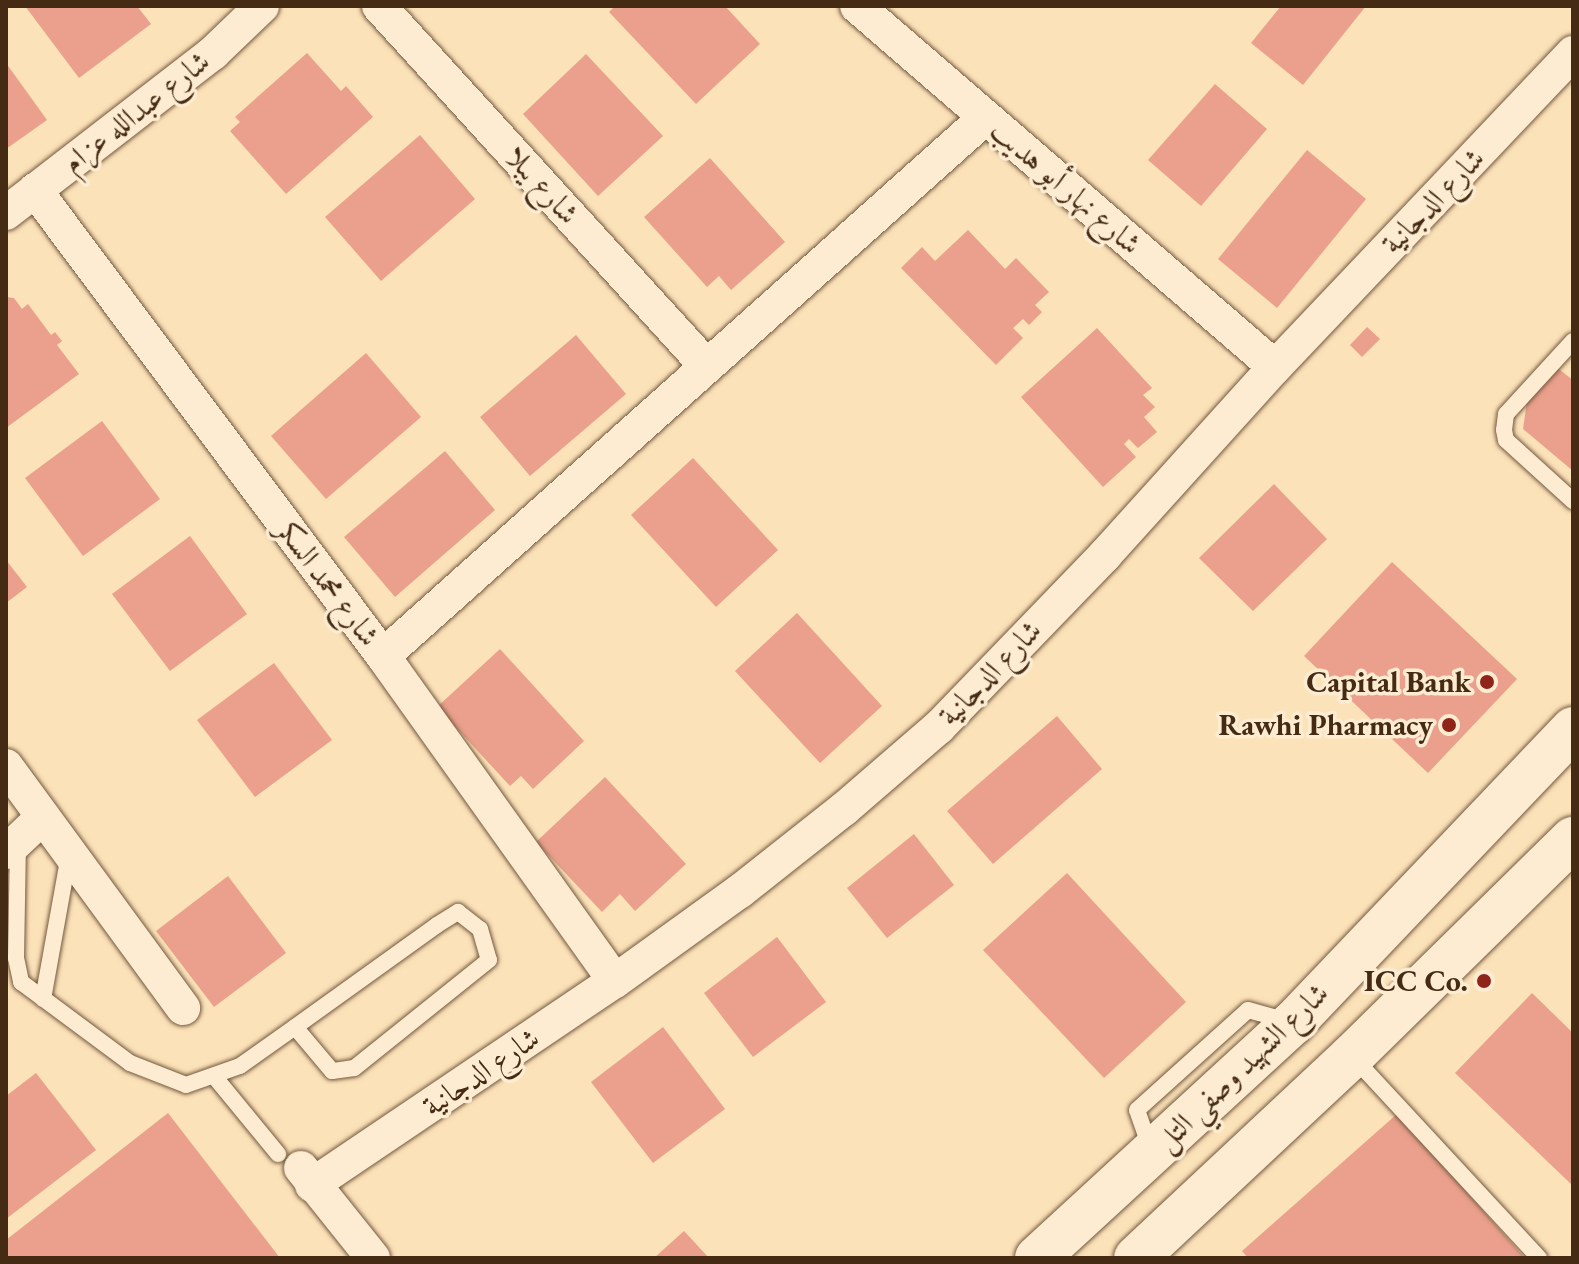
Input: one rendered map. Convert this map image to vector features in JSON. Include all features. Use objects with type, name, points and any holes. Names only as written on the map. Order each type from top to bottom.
[{"type":"main road","name":"شارع الشهيد وصفي التل","points":[[1037,1258],[1293,1023],[1573,729]]},
{"type":"main road","points":[[1097,1203],[1112,1235],[1139,1255],[1352,1056],[1573,839]]},
{"type":"street","name":"شارع عبدالله عزام","points":[[6,213],[213,53],[262,6]]},
{"type":"street","name":"شارع يبلا","points":[[379,6],[706,365]]},
{"type":"street","name":"شارع نهار أبو هديب","points":[[857,6],[1275,367]]},
{"type":"street","name":"شارع الدجانية","points":[[297,1169],[615,981],[740,891],[844,809],[939,727],[1105,555],[1275,367],[1573,53]]},
{"type":"street","points":[[383,656],[985,118]]},
{"type":"street","name":"شارع محمد السكر","points":[[35,190],[383,656],[615,981]]},
{"type":"street","points":[[6,766],[183,1008]]},
{"type":"street","points":[[12,847],[43,817]]},
{"type":"street","points":[[297,1169],[373,1258]]},
{"type":"lane","points":[[1573,341],[1506,414],[1504,430],[1506,440],[1573,501]]},
{"type":"lane","points":[[12,847],[16,958],[21,982],[130,1063],[186,1085],[240,1066],[295,1027],[458,912],[480,929],[489,960],[354,1068],[332,1071],[295,1027]]},
{"type":"lane","points":[[43,999],[69,851]]},
{"type":"lane","points":[[1352,1056],[1539,1258]]},
{"type":"lane","points":[[214,1076],[297,1169]]},
{"type":"building","points":[[25,6],[137,6],[151,24],[79,78]]},
{"type":"building","points":[[615,6],[725,6],[760,44],[696,104],[609,12]]},
{"type":"building","points":[[1281,6],[1366,6],[1303,85],[1251,43]]},
{"type":"building","points":[[307,53],[341,91],[346,86],[373,117],[286,194],[230,131],[240,122],[235,117]]},
{"type":"building","points":[[586,54],[663,136],[598,196],[523,114]]},
{"type":"building","points":[[6,63],[47,120],[6,149]]},
{"type":"building","points":[[1215,84],[1267,129],[1201,206],[1148,160]]},
{"type":"building","points":[[420,135],[475,199],[381,281],[325,217]]},
{"type":"building","points":[[1307,150],[1366,199],[1277,308],[1218,259]]},
{"type":"building","points":[[710,158],[785,242],[731,290],[719,276],[707,287],[644,217]]},
{"type":"building","points":[[968,230],[1005,269],[1016,258],[1049,292],[1035,305],[1042,312],[1029,325],[1023,319],[1013,328],[1023,338],[996,365],[901,268],[922,247],[935,261]]},
{"type":"building","points":[[6,297],[14,298],[22,309],[28,304],[51,335],[55,332],[62,341],[57,345],[79,374],[6,428]]},
{"type":"building","points":[[1367,327],[1380,339],[1362,357],[1350,345]]},
{"type":"building","points":[[1097,328],[1152,388],[1143,395],[1155,407],[1144,417],[1157,432],[1138,448],[1129,439],[1124,444],[1136,457],[1103,487],[1021,397]]},
{"type":"building","points":[[576,335],[626,394],[530,476],[480,417]]},
{"type":"building","points":[[366,353],[421,417],[326,499],[271,436]]},
{"type":"building","points":[[1556,367],[1573,380],[1573,471],[1523,429],[1528,394]]},
{"type":"building","points":[[102,421],[160,499],[83,556],[25,478]]},
{"type":"building","points":[[445,451],[495,510],[395,597],[344,537]]},
{"type":"building","points":[[693,458],[778,550],[716,607],[631,515]]},
{"type":"building","points":[[1274,484],[1327,539],[1253,611],[1199,558]]},
{"type":"building","points":[[190,536],[247,614],[170,671],[112,594]]},
{"type":"building","points":[[6,560],[27,587],[6,603]]},
{"type":"building","points":[[1392,562],[1517,679],[1428,773],[1304,656]]},
{"type":"building","points":[[797,613],[882,706],[820,763],[735,671]]},
{"type":"building","points":[[500,649],[584,741],[533,789],[521,776],[510,786],[437,707]]},
{"type":"building","points":[[274,663],[332,740],[255,797],[197,720]]},
{"type":"building","points":[[1057,716],[1102,769],[993,864],[947,811]]},
{"type":"building","points":[[605,777],[686,864],[635,911],[620,894],[602,912],[536,842]]},
{"type":"building","points":[[914,834],[954,885],[887,938],[847,888]]},
{"type":"building","points":[[1067,873],[1186,1002],[1104,1078],[983,950]]},
{"type":"building","points":[[228,876],[286,953],[214,1007],[156,931]]},
{"type":"building","points":[[777,937],[826,1002],[753,1057],[704,993]]},
{"type":"building","points":[[1532,993],[1573,1033],[1573,1186],[1455,1073]]},
{"type":"building","points":[[663,1027],[725,1109],[653,1163],[591,1082]]},
{"type":"building","points":[[36,1073],[96,1150],[6,1219],[6,1096]]},
{"type":"building","points":[[168,1113],[280,1258],[6,1258],[6,1240]]},
{"type":"building","points":[[1397,1114],[1525,1258],[1248,1258],[1242,1251]]},
{"type":"building","points":[[684,1231],[709,1258],[654,1258]]},
{"type":"place","name":"Capital Bank","points":[[1487,682]]},
{"type":"place","name":"Rawhi Pharmacy","points":[[1449,725]]},
{"type":"place","name":"ICC Co.","points":[[1484,981]]}]
